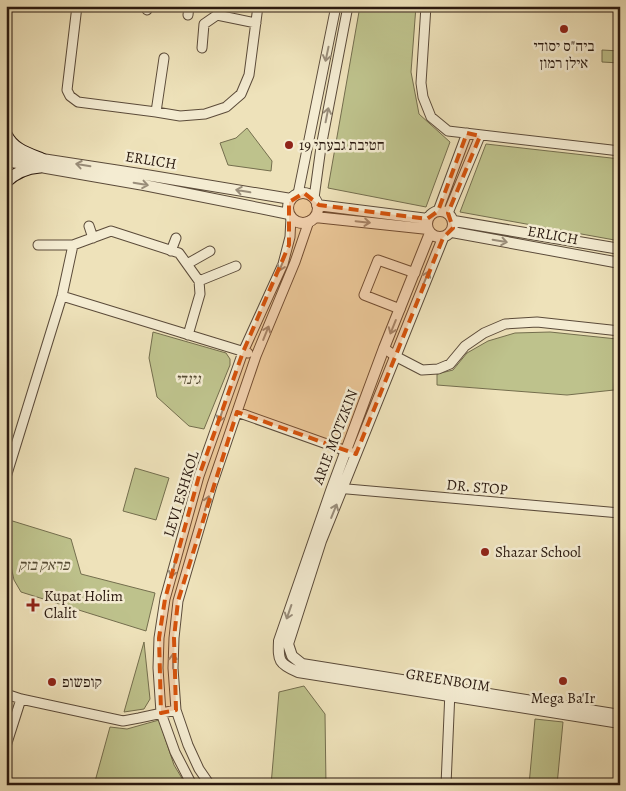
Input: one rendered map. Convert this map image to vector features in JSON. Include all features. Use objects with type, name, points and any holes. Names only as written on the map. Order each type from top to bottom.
[{"type":"main road","points":[[6,134],[16,147],[41,163]]},
{"type":"main road","points":[[6,182],[12,176],[41,163]]},
{"type":"street","points":[[77,6],[67,90],[70,96],[78,102],[180,116],[205,114],[226,107],[241,94],[249,74],[258,6]]},
{"type":"street","points":[[336,6],[294,197],[288,206],[290,215],[294,220],[302,223],[312,219],[429,227]]},
{"type":"street","points":[[312,219],[317,211],[316,201],[321,147],[348,6]]},
{"type":"street","points":[[426,6],[421,82],[423,97],[431,117],[448,131],[620,151]]},
{"type":"street","points":[[202,48],[204,24],[217,15],[256,23]]},
{"type":"street","points":[[156,112],[164,58]]},
{"type":"street","points":[[294,197],[308,194],[316,201],[429,227],[434,236],[447,235],[454,228],[447,215],[467,133]]},
{"type":"street","points":[[447,215],[480,136]]},
{"type":"street","name":"ERLICH","points":[[6,151],[41,163],[290,215]]},
{"type":"street","name":"ERLICH","points":[[6,161],[146,174],[294,197]]},
{"type":"street","points":[[429,227],[434,213],[447,215]]},
{"type":"street","name":"LEVI ESHKOL","points":[[192,785],[175,752],[161,713],[158,638],[165,599],[199,476],[243,352],[282,264],[290,237],[290,215]]},
{"type":"street","name":"ERLICH","points":[[447,215],[620,250]]},
{"type":"street","name":"LEVI ESHKOL","points":[[210,785],[199,769],[188,746],[176,710],[173,668],[178,601],[212,485],[256,356],[312,219]]},
{"type":"street","points":[[89,226],[93,238]]},
{"type":"street","name":"ARIE MOTZKIN","points":[[278,655],[279,641],[332,488],[384,348],[415,273],[429,227]]},
{"type":"street","points":[[38,245],[74,244],[110,232],[121,231],[149,239],[171,251],[179,253],[199,280],[205,293],[192,305],[198,317],[188,335]]},
{"type":"street","name":"ERLICH","points":[[447,235],[620,263]]},
{"type":"street","name":"ARIE MOTZKIN","points":[[292,656],[288,644],[321,541],[395,356],[447,235]]},
{"type":"street","points":[[171,251],[176,238]]},
{"type":"street","points":[[6,477],[62,296],[74,244]]},
{"type":"street","points":[[187,264],[210,251]]},
{"type":"street","points":[[400,309],[364,296],[378,260],[415,273]]},
{"type":"street","points":[[199,280],[236,266]]},
{"type":"street","points":[[62,296],[256,356]]},
{"type":"street","points":[[384,348],[422,370],[438,369],[450,364],[465,346],[484,333],[506,324],[537,322],[620,331]]},
{"type":"street","points":[[237,412],[356,454]]},
{"type":"street","name":"DR. STOP","points":[[332,488],[620,513]]},
{"type":"street","name":"GREENBOIM","points":[[278,655],[284,666],[298,672],[620,715]]},
{"type":"street","name":"GREENBOIM","points":[[292,656],[302,664],[620,723]]},
{"type":"street","points":[[446,785],[450,692]]},
{"type":"street","points":[[6,694],[123,721],[176,710]]},
{"type":"street","points":[[6,746],[21,699]]},
{"type":"highlighted area","points":[[467,133],[480,136],[448,213],[453,228],[443,238],[356,454],[237,412],[178,601],[174,638],[176,710],[161,713],[159,638],[165,599],[199,476],[243,352],[289,245],[289,202],[304,193],[319,205],[427,219],[438,211]]},
{"type":"green space","points":[[360,6],[416,6],[411,72],[419,114],[450,142],[426,207],[328,188]]},
{"type":"green space","points":[[602,50],[620,51],[620,63],[602,62]]},
{"type":"green space","points":[[247,128],[272,161],[271,171],[228,165],[220,143],[236,138]]},
{"type":"green space","points":[[486,144],[620,159],[620,241],[460,212]]},
{"type":"green space","name":"גינדי","points":[[153,332],[226,353],[230,359],[230,365],[204,429],[189,426],[157,397],[149,358]]},
{"type":"green space","points":[[550,332],[617,339],[614,390],[567,395],[437,385],[437,374],[453,370],[467,353],[488,341],[515,333]]},
{"type":"green space","points":[[135,468],[169,478],[156,520],[123,511]]},
{"type":"green space","name":"פראק בזק","points":[[6,519],[71,539],[81,574],[155,593],[146,631],[21,592],[14,580],[11,566],[6,564]]},
{"type":"green space","points":[[144,642],[150,699],[144,709],[124,712]]},
{"type":"green space","points":[[304,686],[325,714],[326,785],[271,785],[279,692]]},
{"type":"green space","points":[[535,719],[563,722],[557,785],[529,785]]},
{"type":"green space","points":[[159,720],[174,765],[186,785],[94,785],[110,727],[127,729]]},
{"type":"place","name":"ביה\"ס יסודי אילן רמון","points":[[564,29]]},
{"type":"place","name":"חטיבת גבעתי 19","points":[[289,145]]},
{"type":"place","name":"Shazar School","points":[[485,552]]},
{"type":"place","name":"Kupat Holim Clalit","points":[[33,605]]},
{"type":"place","name":"Mega Ba'Ir","points":[[563,681]]},
{"type":"place","name":"קופשופ","points":[[52,682]]}]
